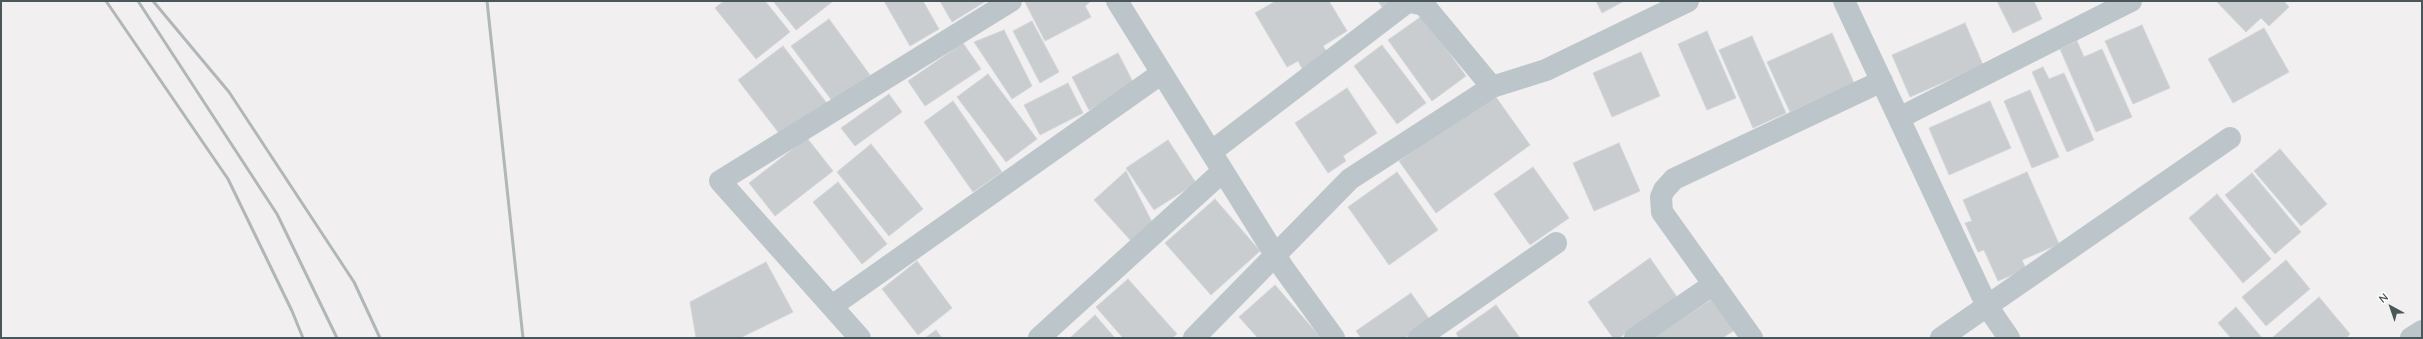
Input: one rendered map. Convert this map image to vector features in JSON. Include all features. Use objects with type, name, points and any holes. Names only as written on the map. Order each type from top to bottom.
[{"type":"street","points":[[860,338],[720,181],[1011,1]]},
{"type":"street","points":[[1117,1],[1276,256],[1334,338]]},
{"type":"street","points":[[1194,338],[1350,179],[1492,87],[1546,70],[1688,1]]},
{"type":"street","points":[[1844,1],[1987,306],[2010,338]]},
{"type":"street","points":[[1899,118],[2131,1]]},
{"type":"street","points":[[1211,152],[1406,3],[1411,2],[1424,5],[1492,87]]},
{"type":"street","points":[[832,306],[1162,72]]},
{"type":"street","points":[[1752,338],[1662,212],[1661,197],[1664,190],[1674,179],[1882,80]]},
{"type":"street","points":[[1941,338],[2230,138]]},
{"type":"street","points":[[1039,338],[1223,171]]},
{"type":"street","points":[[1419,338],[1556,243]]},
{"type":"street","points":[[1635,338],[1714,284]]},
{"type":"street","points":[[2411,338],[2422,331]]},
{"type":"building","points":[[724,1],[765,1],[790,32],[756,59],[715,8]]},
{"type":"building","points":[[773,1],[830,1],[832,2],[796,30]]},
{"type":"building","points":[[884,1],[923,1],[939,29],[910,46]]},
{"type":"building","points":[[940,1],[986,1],[952,22]]},
{"type":"building","points":[[1091,1],[1085,6],[1091,17],[1045,41],[1025,2]]},
{"type":"building","points":[[1276,1],[1329,1],[1347,31],[1323,46],[1329,55],[1303,70],[1298,61],[1287,67],[1255,13]]},
{"type":"building","points":[[1378,1],[1399,1],[1384,10]]},
{"type":"building","points":[[1596,1],[1624,1],[1602,13]]},
{"type":"building","points":[[1997,1],[2034,1],[2042,19],[2013,33]]},
{"type":"building","points":[[2216,1],[2284,1],[2289,7],[2269,26],[2261,18],[2246,32]]},
{"type":"building","points":[[1422,16],[1466,76],[1432,101],[1388,40]]},
{"type":"building","points":[[829,19],[870,75],[833,102],[791,46]]},
{"type":"building","points":[[1032,21],[1059,72],[1040,83],[1013,31]]},
{"type":"building","points":[[1965,23],[1983,65],[1910,97],[1892,55]]},
{"type":"building","points":[[2142,25],[2170,88],[2133,104],[2105,41]]},
{"type":"building","points":[[2264,28],[2289,72],[2233,103],[2208,59]]},
{"type":"building","points":[[1004,30],[1032,86],[1012,99],[974,42]]},
{"type":"building","points":[[1707,31],[1736,98],[1707,110],[1678,44]]},
{"type":"building","points":[[1832,33],[1854,83],[1790,112],[1767,62]]},
{"type":"building","points":[[1752,36],[1786,113],[1753,128],[1719,50]]},
{"type":"building","points":[[2077,41],[2084,57],[2102,49],[2132,117],[2096,132],[2060,49]]},
{"type":"building","points":[[963,43],[981,69],[925,106],[908,81]]},
{"type":"building","points":[[1382,45],[1426,103],[1397,124],[1354,66]]},
{"type":"building","points":[[783,46],[829,106],[785,141],[738,80]]},
{"type":"building","points":[[1641,52],[1660,96],[1612,117],[1593,73]]},
{"type":"building","points":[[1118,53],[1135,86],[1089,110],[1072,77]]},
{"type":"building","points":[[2043,67],[2049,79],[2064,73],[2094,140],[2067,152],[2032,72]]},
{"type":"building","points":[[988,74],[1037,139],[1006,162],[957,97]]},
{"type":"building","points":[[1068,83],[1083,113],[1040,135],[1024,105]]},
{"type":"building","points":[[1347,88],[1377,133],[1343,156],[1346,161],[1328,173],[1295,123]]},
{"type":"building","points":[[2030,90],[2059,157],[2032,168],[2004,101]]},
{"type":"building","points":[[1493,93],[1530,145],[1436,213],[1399,161]]},
{"type":"building","points":[[889,94],[902,112],[855,146],[841,128]]},
{"type":"building","points":[[953,101],[1002,172],[973,192],[924,122]]},
{"type":"building","points":[[1990,101],[2011,148],[1949,175],[1929,128]]},
{"type":"building","points":[[807,138],[833,171],[775,216],[749,183]]},
{"type":"building","points":[[1168,140],[1196,183],[1154,210],[1126,168]]},
{"type":"building","points":[[1619,143],[1640,191],[1594,211],[1573,163]]},
{"type":"building","points":[[871,144],[923,209],[889,236],[837,172]]},
{"type":"building","points":[[2280,149],[2327,204],[2301,226],[2254,171]]},
{"type":"building","points":[[1533,167],[1569,218],[1530,245],[1494,194]]},
{"type":"building","points":[[1126,171],[1153,224],[1132,242],[1094,200]]},
{"type":"building","points":[[1397,172],[1438,230],[1389,265],[1348,207]]},
{"type":"building","points":[[2027,172],[2059,244],[2022,260],[2026,269],[1998,281],[1984,250],[1978,252],[1965,223],[1972,221],[1963,200]]},
{"type":"building","points":[[2252,173],[2301,232],[2275,254],[2225,195]]},
{"type":"building","points":[[838,182],[887,244],[862,264],[813,202]]},
{"type":"building","points":[[2217,194],[2271,259],[2243,283],[2189,218]]},
{"type":"building","points":[[1215,199],[1260,251],[1211,295],[1165,243]]},
{"type":"building","points":[[1650,258],[1677,297],[1619,338],[1613,338],[1588,302]]},
{"type":"building","points":[[2286,260],[2310,289],[2266,326],[2242,297]]},
{"type":"building","points":[[917,261],[952,308],[918,335],[882,289]]},
{"type":"building","points":[[766,262],[793,312],[740,338],[696,338],[690,302]]},
{"type":"building","points":[[1128,279],[1177,334],[1172,338],[1123,338],[1096,307]]},
{"type":"building","points":[[1275,285],[1321,338],[1258,338],[1239,317]]},
{"type":"building","points":[[1411,293],[1430,320],[1405,338],[1361,338],[1356,331]]},
{"type":"building","points":[[2319,297],[2350,334],[2346,338],[2272,338]]},
{"type":"building","points":[[1714,298],[1735,330],[1722,338],[1653,338]]},
{"type":"building","points":[[1496,305],[1520,338],[1459,338],[1456,333]]},
{"type":"building","points":[[2236,307],[2262,338],[2231,338],[2218,323]]},
{"type":"building","points":[[1095,315],[1115,338],[1070,338]]},
{"type":"building","points":[[936,330],[942,338],[925,338]]},
{"type":"railway","points":[[106,1],[228,179],[292,311],[303,338]]},
{"type":"railway","points":[[138,1],[277,214],[337,338]]},
{"type":"railway","points":[[153,1],[229,92],[354,282],[380,338]]},
{"type":"railway","points":[[487,1],[523,338]]}]
